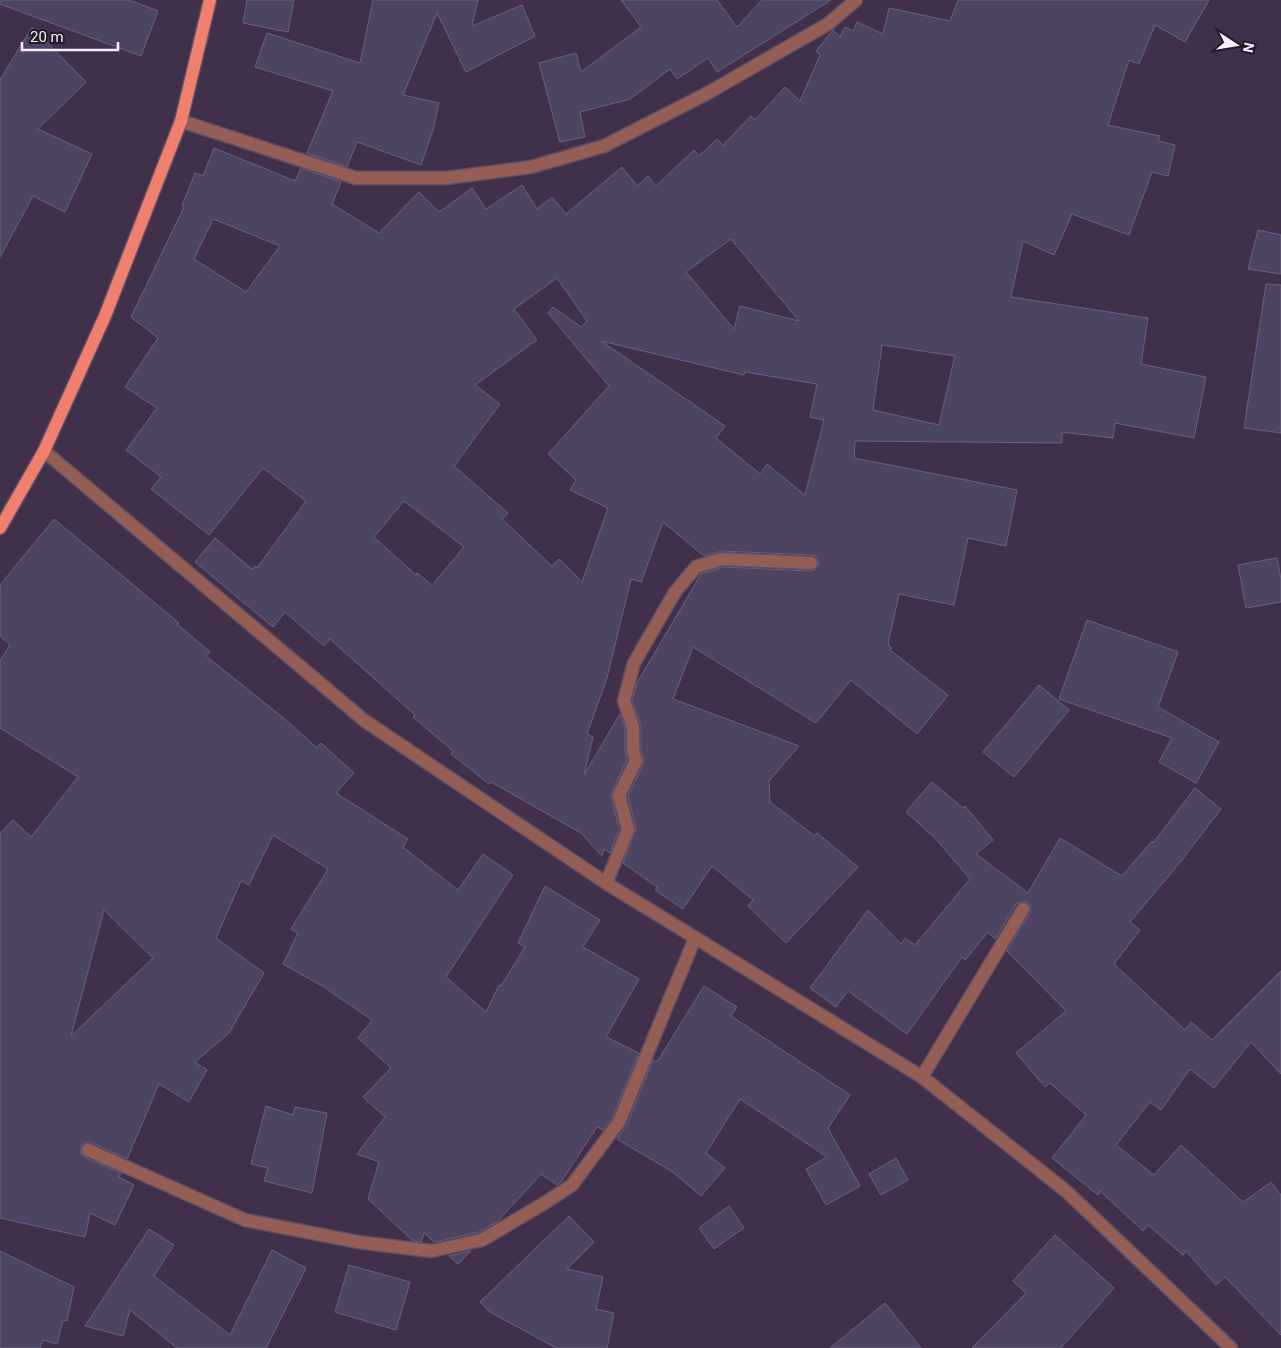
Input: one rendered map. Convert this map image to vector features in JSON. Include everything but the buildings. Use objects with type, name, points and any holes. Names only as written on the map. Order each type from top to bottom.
[{"type":"main road","points":[[0,528],[44,451],[105,316],[181,120],[210,0]]},
{"type":"street","points":[[181,120],[356,178],[446,178],[531,167],[604,146],[706,94],[828,24],[856,0]]},
{"type":"street","points":[[44,451],[365,721],[606,883],[922,1077],[1066,1191],[1231,1348]]},
{"type":"street","points":[[606,883],[628,830],[619,795],[636,761],[633,750],[633,727],[624,701],[634,663],[675,592],[696,567],[722,559],[811,564]]},
{"type":"street","points":[[922,1077],[1024,909]]},
{"type":"street","points":[[88,1150],[245,1220],[358,1242],[431,1251],[482,1240],[543,1204],[572,1184],[619,1122],[694,938]]}]
